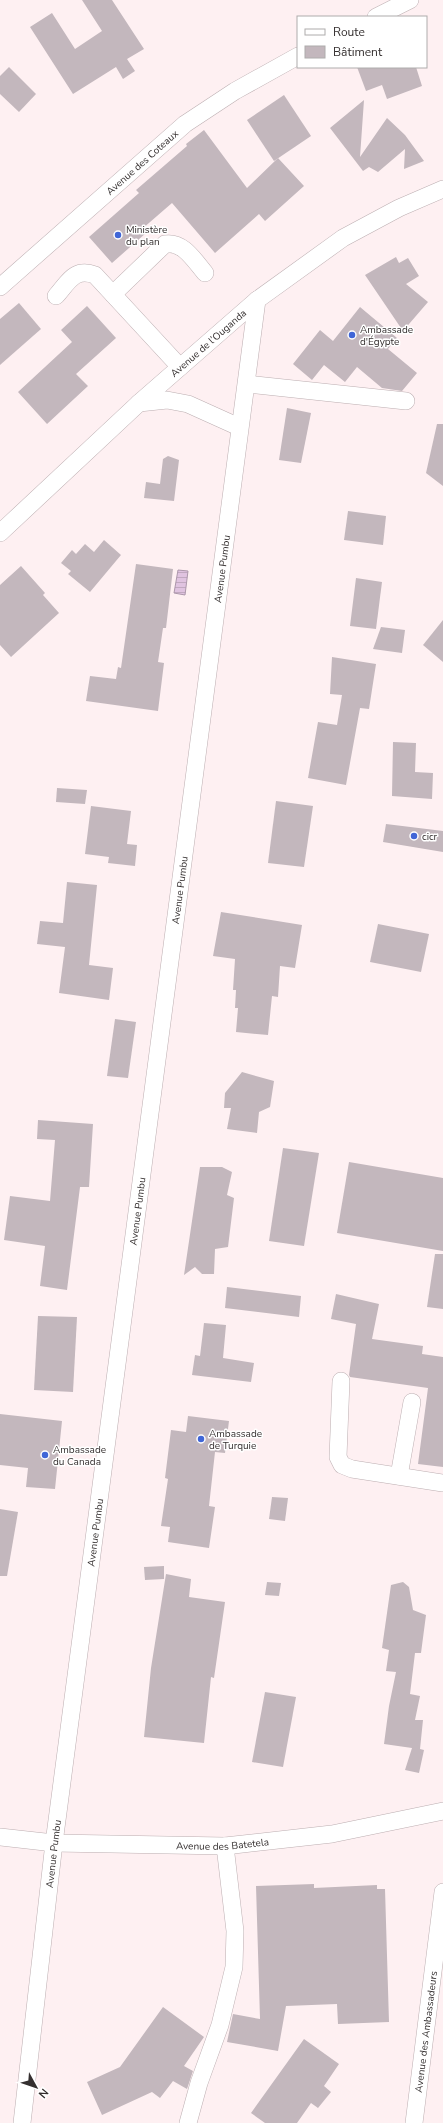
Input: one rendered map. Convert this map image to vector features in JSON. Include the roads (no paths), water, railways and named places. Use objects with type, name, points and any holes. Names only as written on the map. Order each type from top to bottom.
[{"type":"street","points":[[378,16],[410,0]]},
{"type":"street","name":"Avenue des Coteaux","points":[[0,287],[185,124],[235,91],[297,57]]},
{"type":"street","name":"Avenue de l’Ouganda","points":[[0,533],[140,403],[257,300],[343,238],[399,208],[443,189]]},
{"type":"street","points":[[113,294],[165,244],[173,242],[181,246],[205,273]]},
{"type":"street","points":[[56,296],[76,274],[86,272],[95,275],[180,367]]},
{"type":"street","name":"Avenue Pumbu","points":[[22,2123],[54,1844],[239,427],[247,384],[257,300]]},
{"type":"street","points":[[247,384],[406,401]]},
{"type":"street","points":[[140,403],[167,400],[188,404],[205,410],[239,427]]},
{"type":"street","points":[[341,1381],[338,1457],[342,1465],[352,1469],[443,1483]]},
{"type":"street","points":[[399,1476],[412,1402]]},
{"type":"street","name":"Avenue des Batetela","points":[[0,1837],[54,1844],[225,1846],[332,1834],[443,1811]]},
{"type":"street","points":[[188,2123],[199,2083],[220,2025],[234,1967],[235,1931],[225,1846]]},
{"type":"street","name":"Avenue des Ambassadeurs","points":[[414,2123],[438,1971],[443,1892]]},
{"type":"place","name":"Ministère du plan","points":[[118,235]]},
{"type":"place","name":"Ambassade d'Égypte","points":[[352,335]]},
{"type":"place","name":"cicr","points":[[414,836]]},
{"type":"place","name":"Ambassade de Turquie","points":[[201,1439]]},
{"type":"place","name":"Ambassade du Canada","points":[[45,1455]]}]
